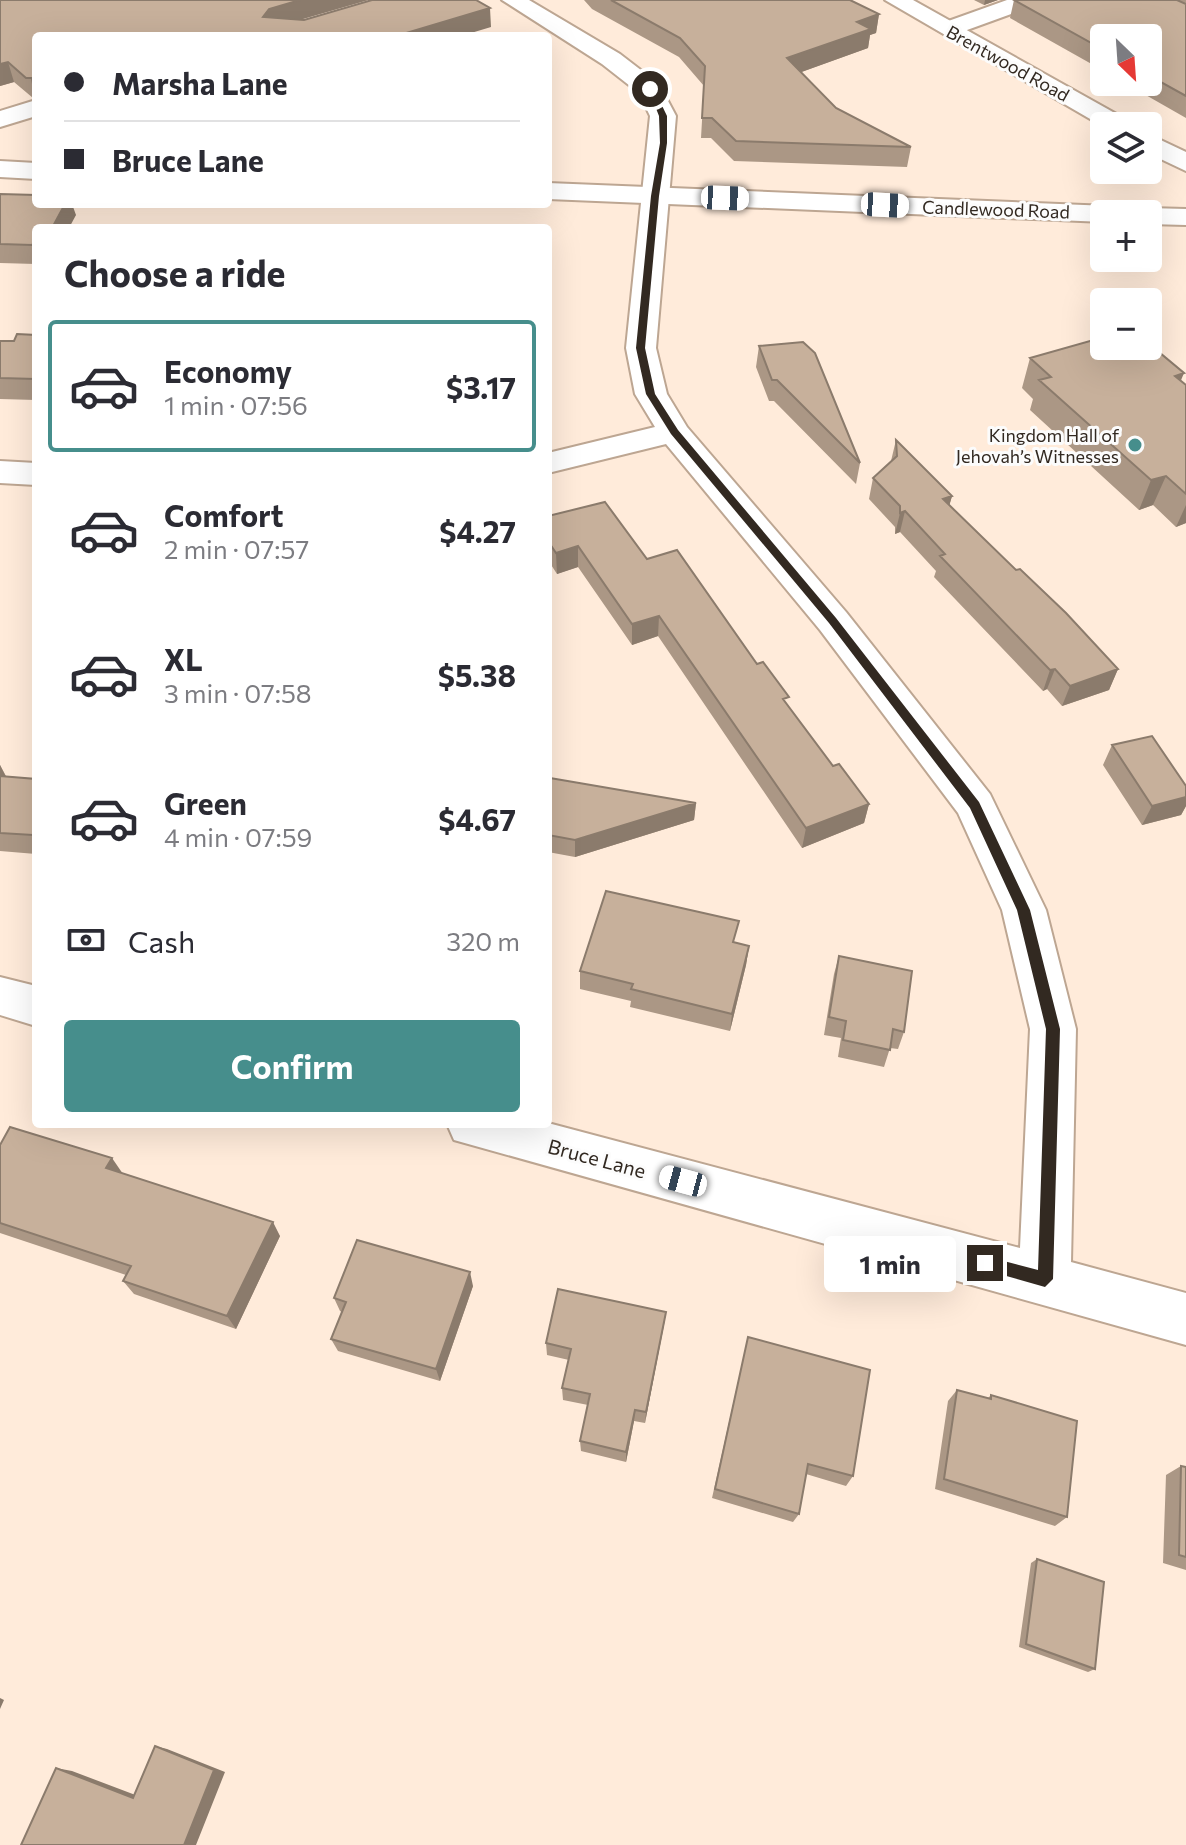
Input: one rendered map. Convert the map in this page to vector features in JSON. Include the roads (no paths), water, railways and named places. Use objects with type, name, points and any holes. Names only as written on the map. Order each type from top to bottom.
[{"type":"street","points":[[513,0],[611,59],[650,89],[663,116],[663,143],[641,348],[651,394],[674,432],[833,621],[975,805],[1024,910],[1053,1029],[1045,1279]]},
{"type":"street","name":"Brentwood Road","points":[[896,0],[1095,112]]},
{"type":"street","points":[[948,29],[1028,0]]},
{"type":"street","points":[[0,119],[32,109]]},
{"type":"street","points":[[1162,150],[1186,163]]},
{"type":"street","points":[[0,169],[32,171]]},
{"type":"street","name":"Candlewood Road","points":[[552,191],[1090,213]]},
{"type":"street","points":[[1162,216],[1186,217]]},
{"type":"street","points":[[552,462],[674,432]]},
{"type":"street","points":[[0,472],[32,474]]},
{"type":"street","points":[[0,996],[32,1005]]},
{"type":"street","name":"Bruce Lane","points":[[486,1128],[1186,1319]]},
{"type":"place","name":"Kingdom Hall of Jehovah’s Witnesses","points":[[1135,445]]}]
